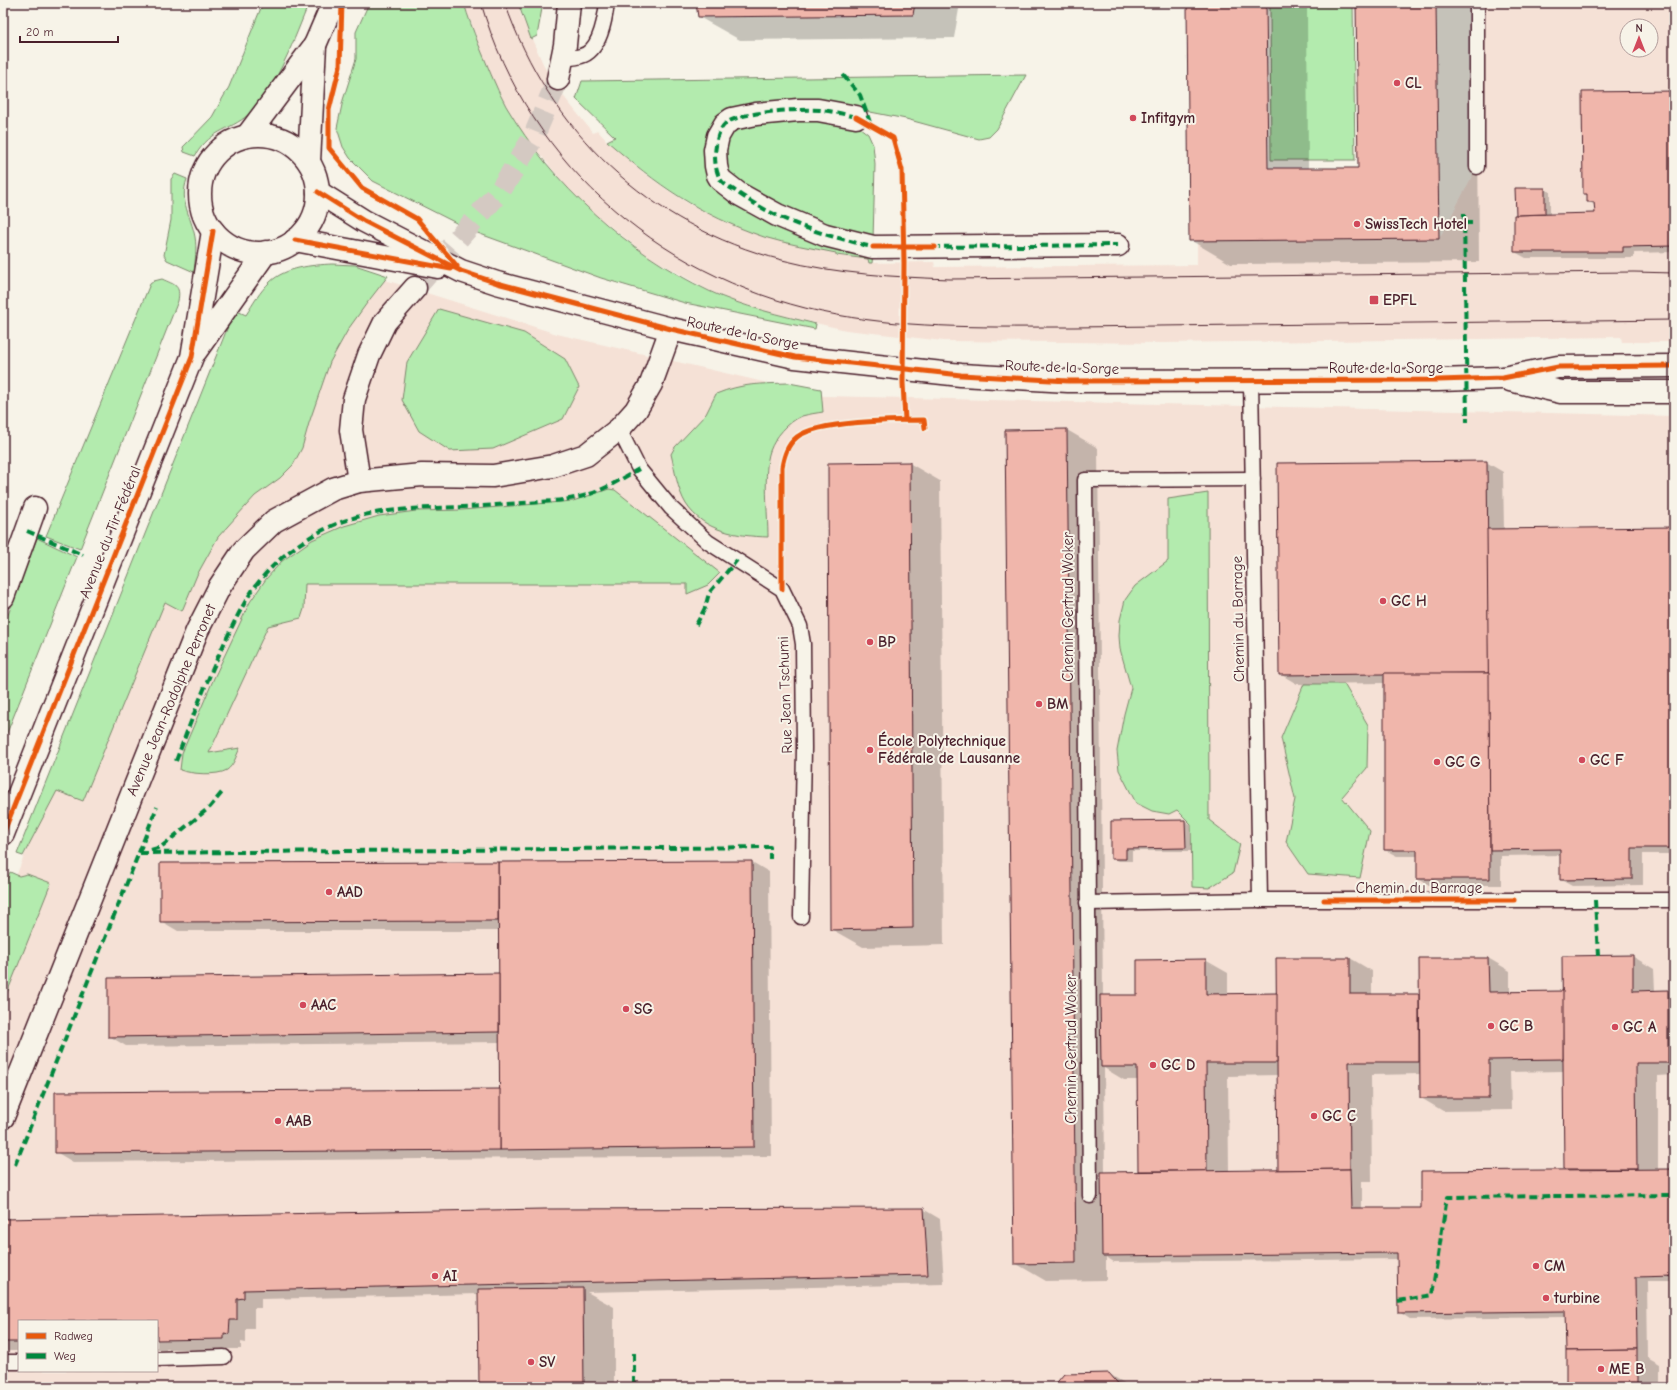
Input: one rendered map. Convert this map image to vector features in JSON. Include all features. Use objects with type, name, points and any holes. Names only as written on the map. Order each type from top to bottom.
[{"type":"street","points":[[247,136],[315,45],[333,3]]},
{"type":"street","points":[[560,69],[569,3]]},
{"type":"street","points":[[309,162],[315,45]]},
{"type":"street","points":[[856,117],[833,112],[798,110],[756,114],[732,120],[725,124],[718,136],[715,150],[716,166],[721,180],[739,194],[759,206],[801,226],[825,235],[873,247],[1118,245]]},
{"type":"street","points":[[261,135],[275,137],[288,142],[300,151],[309,162],[313,171],[318,192],[312,219],[295,240],[281,248],[266,252],[254,252],[237,248],[222,239],[213,231],[204,217],[200,202],[200,186],[204,170],[211,158],[221,148],[233,140],[247,136],[261,135]]},
{"type":"street","name":"Route de la Sorge","points":[[318,192],[364,220],[461,271]]},
{"type":"street","name":"Avenue du Tir Fédéral","points":[[3,834],[192,357],[213,231]]},
{"type":"street","name":"Route de la Sorge","points":[[295,240],[461,271],[497,283],[671,329],[795,357],[961,375],[1068,381],[1438,380],[1503,378],[1558,367],[1674,366]]},
{"type":"street","name":"Avenue du Tir Fédéral","points":[[192,357],[266,252]]},
{"type":"street","points":[[359,481],[351,430],[354,399],[369,355],[386,322],[415,288]]},
{"type":"street","name":"Avenue Jean-Rodolphe Perronet","points":[[3,1117],[197,631],[220,586],[244,550],[274,521],[308,501],[333,489],[359,481],[422,475],[493,476],[553,466],[586,455],[619,429],[636,410],[651,384],[671,329]]},
{"type":"street","name":"Route de la Sorge","points":[[1503,378],[1561,392],[1674,392]]},
{"type":"street","points":[[3,597],[35,508]]},
{"type":"lane","points":[[560,69],[589,52],[602,29],[607,3]]},
{"type":"lane","points":[[1477,3],[1477,167]]},
{"type":"lane","name":"Chemin du Barrage","points":[[1251,380],[1260,900],[1674,900]]},
{"type":"lane","name":"Rue Jean Tschumi","points":[[619,429],[639,469],[671,508],[708,542],[782,589],[800,626],[803,644],[804,748],[801,917]]},
{"type":"lane","name":"Chemin Gertrud Woker","points":[[1090,1196],[1085,480],[1253,479]]},
{"type":"lane","points":[[1087,903],[1260,900]]},
{"type":"lane","points":[[158,1359],[224,1357]]},
{"type":"lane","points":[[3,1362],[18,1362]]},
{"type":"shaded area","points":[[464,3],[518,3],[521,15],[545,68],[565,98],[593,133],[597,130],[607,141],[640,170],[689,204],[727,223],[764,237],[836,253],[836,255],[868,259],[869,263],[934,262],[935,267],[1197,265],[1197,241],[1439,239],[1477,167],[1477,3],[1674,3],[1674,342],[1622,342],[1621,337],[1163,343],[944,341],[846,330],[768,312],[736,302],[710,291],[648,256],[592,212],[566,186],[522,132],[490,74]]},
{"type":"shaded area","name":"École Polytechnique Fédérale de Lausanne","points":[[363,273],[557,334],[824,396],[1674,416],[1674,1387],[3,1387],[3,909],[130,590]]},
{"type":"green space","points":[[263,3],[309,3],[278,74],[262,100],[245,117],[215,134],[195,156],[184,152],[183,147],[212,117],[229,87]]},
{"type":"green space","points":[[369,3],[464,3],[478,43],[506,106],[546,163],[594,214],[621,236],[678,275],[722,297],[775,314],[816,324],[815,329],[685,303],[601,278],[472,231],[373,181],[350,158],[343,147],[337,128],[343,100],[356,59],[356,32]]},
{"type":"green space","points":[[518,3],[543,3],[537,36],[531,39]]},
{"type":"green space","points":[[1270,3],[1353,3],[1355,160],[1271,160]]},
{"type":"green space","points":[[1026,75],[997,129],[989,137],[979,139],[906,119],[855,109],[735,110],[712,174],[873,254],[872,263],[869,263],[868,259],[836,255],[836,253],[764,237],[699,209],[662,185],[625,157],[607,141],[615,137],[576,99],[582,81]]},
{"type":"green space","points":[[812,116],[855,124],[868,134],[873,145],[875,164],[873,240],[776,207],[729,176],[723,154],[729,130],[737,124]]},
{"type":"green space","points":[[175,174],[187,179],[184,195],[186,209],[196,241],[194,272],[167,260],[164,255],[171,220],[171,179]]},
{"type":"green space","points":[[316,265],[355,265],[388,276],[349,328],[330,362],[302,448],[293,465],[280,478],[255,496],[218,537],[197,575],[182,611],[165,602],[83,801],[57,791],[23,856],[17,854],[229,324],[237,311],[246,315],[263,289],[276,277],[291,270]]},
{"type":"green space","points":[[162,279],[176,286],[179,292],[178,301],[80,549],[46,536],[150,284],[154,281]]},
{"type":"green space","points":[[439,309],[524,333],[565,359],[579,387],[563,419],[493,449],[450,451],[419,431],[402,400],[407,362]]},
{"type":"green space","points":[[789,383],[821,389],[823,412],[805,415],[792,422],[783,430],[772,446],[767,470],[766,493],[768,537],[734,534],[722,531],[702,521],[686,504],[680,492],[671,454],[675,447],[706,414],[716,394],[743,386]]},
{"type":"green space","points":[[609,489],[615,490],[720,573],[708,585],[687,594],[687,584],[305,584],[304,609],[301,618],[268,626],[209,753],[240,748],[231,766],[223,772],[211,774],[180,770],[182,753],[214,678],[250,602],[266,579],[282,561],[312,540],[344,526],[379,516],[416,511],[462,510],[573,501]]},
{"type":"green space","points":[[1208,493],[1209,820],[1240,844],[1233,873],[1209,888],[1192,887],[1191,824],[1177,810],[1169,814],[1152,811],[1136,803],[1119,770],[1117,751],[1131,688],[1120,649],[1119,636],[1120,620],[1125,600],[1135,586],[1168,561],[1168,499]]},
{"type":"green space","points":[[37,538],[77,557],[3,743],[3,628]]},
{"type":"green space","points":[[1304,684],[1344,684],[1368,725],[1367,768],[1342,797],[1370,831],[1360,878],[1308,874],[1286,842],[1295,799],[1281,738]]},
{"type":"green space","points":[[10,872],[19,876],[27,874],[51,883],[3,1003],[3,889]]},
{"type":"building","points":[[696,3],[915,3],[913,15],[698,17]]},
{"type":"building","name":"CL","points":[[1187,3],[1266,3],[1268,168],[1358,168],[1356,3],[1436,3],[1439,239],[1189,241]]},
{"type":"building","points":[[1674,91],[1674,246],[1623,247],[1623,252],[1514,252],[1514,215],[1595,213],[1594,202],[1587,202],[1587,194],[1583,194],[1582,92]]},
{"type":"building","points":[[1515,188],[1545,188],[1545,214],[1516,215]]},
{"type":"building","name":"BM","points":[[1067,429],[1076,1263],[1014,1264],[1005,430]]},
{"type":"building","name":"GC H","points":[[1487,461],[1489,673],[1279,675],[1277,463]]},
{"type":"building","name":"BP","points":[[910,462],[913,928],[830,930],[828,463]]},
{"type":"building","name":"GC F","points":[[1674,527],[1674,848],[1632,848],[1632,879],[1560,880],[1560,849],[1490,850],[1487,529]]},
{"type":"building","name":"GC G","points":[[1384,673],[1489,673],[1490,879],[1417,879],[1417,850],[1384,850]]},
{"type":"building","points":[[1185,820],[1186,848],[1126,849],[1126,859],[1111,859],[1111,821]]},
{"type":"building","name":"SG","points":[[752,861],[754,1147],[500,1150],[498,862]]},
{"type":"building","name":"AAD","points":[[498,862],[498,921],[160,922],[160,863]]},
{"type":"building","name":"GC A","points":[[1633,955],[1633,991],[1668,990],[1668,1063],[1636,1063],[1637,1169],[1564,1169],[1562,956]]},
{"type":"building","name":"GC C","points":[[1276,958],[1350,958],[1350,994],[1419,994],[1419,1062],[1349,1062],[1350,1169],[1278,1170]]},
{"type":"building","name":"GC B","points":[[1419,958],[1488,958],[1489,992],[1563,991],[1563,1059],[1489,1060],[1489,1098],[1420,1098]]},
{"type":"building","name":"GC D","points":[[1206,959],[1206,994],[1277,993],[1277,1063],[1206,1063],[1207,1171],[1138,1171],[1137,1067],[1101,1067],[1100,995],[1137,995],[1137,960]]},
{"type":"building","name":"AAC","points":[[499,973],[499,1032],[108,1037],[108,978]]},
{"type":"building","name":"AAB","points":[[500,1089],[500,1150],[55,1153],[55,1092]]},
{"type":"building","name":"CM","points":[[1350,1169],[1351,1208],[1421,1208],[1421,1171],[1674,1169],[1674,1276],[1636,1277],[1637,1350],[1566,1351],[1565,1311],[1398,1313],[1397,1253],[1102,1256],[1101,1172]]},
{"type":"building","name":"AI","points":[[924,1208],[928,1275],[244,1290],[244,1298],[237,1299],[237,1320],[230,1320],[229,1334],[224,1333],[224,1339],[158,1340],[158,1320],[18,1320],[18,1342],[3,1342],[3,1219],[544,1209]]},
{"type":"building","name":"SV","points":[[583,1288],[584,1387],[479,1387],[478,1289]]},
{"type":"building","name":"ME B","points":[[1637,1350],[1637,1387],[1566,1387],[1566,1351]]},
{"type":"building","points":[[1109,1373],[1121,1387],[1053,1387],[1064,1374]]},
{"type":"building","points":[[1494,1383],[1494,1387],[1424,1387],[1424,1384]]},
{"type":"building","points":[[913,1384],[913,1387],[645,1387],[645,1386]]},
{"type":"tunnel","points":[[415,288],[500,191],[533,138],[558,79]]},
{"type":"tram line","points":[[481,3],[503,63],[533,117],[570,166],[614,210],[663,246],[717,277],[775,300],[837,315],[866,320],[954,326],[1073,327],[1674,320]]},
{"type":"tram line","points":[[505,3],[524,49],[548,92],[577,132],[610,167],[648,197],[689,224],[734,244],[782,260],[803,265],[845,272],[950,279],[1634,272],[1674,273]]},
{"type":"marked path","points":[[843,75],[860,95],[871,125]]},
{"type":"marked path","points":[[856,117],[824,110],[771,112],[743,116],[725,124],[721,129],[715,150],[716,167],[718,175],[724,184],[761,207],[804,227],[866,246],[876,247]]},
{"type":"marked path","points":[[1464,214],[1467,422]]},
{"type":"marked path","points":[[1464,223],[1476,223]]},
{"type":"marked path","points":[[932,247],[1118,245]]},
{"type":"marked path","points":[[176,761],[210,676],[229,634],[252,591],[263,577],[288,552],[318,532],[352,519],[385,511],[544,502],[580,497],[603,489],[639,469]]},
{"type":"marked path","points":[[27,531],[83,555]]},
{"type":"marked path","points":[[696,625],[705,608],[709,593],[737,560]]},
{"type":"marked path","points":[[151,850],[161,847],[210,807],[224,790]]},
{"type":"marked path","points":[[15,1165],[157,807]]},
{"type":"marked path","points":[[140,853],[770,847],[770,859]]},
{"type":"marked path","points":[[1595,900],[1598,956]]},
{"type":"marked path","points":[[1398,1301],[1432,1295],[1447,1197],[1674,1195]]},
{"type":"marked path","points":[[634,1353],[634,1387]]},
{"type":"cycle path","points":[[342,3],[340,66],[329,110],[329,148],[362,188],[417,219],[457,266]]},
{"type":"cycle path","points":[[856,117],[893,138],[902,170],[904,263],[903,383],[905,420]]},
{"type":"cycle path","points":[[318,192],[364,221],[461,271],[497,283],[671,329],[795,357],[961,375],[1068,381],[1438,380],[1503,378],[1558,367],[1674,366]]},
{"type":"cycle path","points":[[3,834],[192,357],[213,231]]},
{"type":"cycle path","points":[[295,240],[451,269]]},
{"type":"cycle path","points":[[873,247],[935,247]]},
{"type":"cycle path","points":[[782,589],[782,467],[786,451],[794,440],[807,432],[821,428],[858,422],[924,420],[925,428]]},
{"type":"cycle path","points":[[1324,900],[1514,900]]},
{"type":"place","name":"CL","points":[[1397,83]]},
{"type":"place","name":"Infitgym","points":[[1133,118]]},
{"type":"place","name":"SwissTech Hotel","points":[[1357,224]]},
{"type":"place","name":"EPFL","points":[[1374,300]]},
{"type":"place","name":"GC H","points":[[1383,601]]},
{"type":"place","name":"BP","points":[[870,642]]},
{"type":"place","name":"BM","points":[[1039,704]]},
{"type":"place","name":"École Polytechnique Fédérale de Lausanne","points":[[870,750]]},
{"type":"place","name":"GC F","points":[[1582,760]]},
{"type":"place","name":"GC G","points":[[1437,762]]},
{"type":"place","name":"AAD","points":[[329,892]]},
{"type":"place","name":"AAC","points":[[303,1005]]},
{"type":"place","name":"SG","points":[[626,1009]]},
{"type":"place","name":"GC B","points":[[1491,1026]]},
{"type":"place","name":"GC A","points":[[1615,1027]]},
{"type":"place","name":"GC D","points":[[1153,1065]]},
{"type":"place","name":"GC C","points":[[1314,1116]]},
{"type":"place","name":"AAB","points":[[278,1121]]},
{"type":"place","name":"CM","points":[[1536,1266]]},
{"type":"place","name":"AI","points":[[435,1276]]},
{"type":"place","name":"turbine","points":[[1546,1298]]},
{"type":"place","name":"SV","points":[[531,1362]]},
{"type":"place","name":"ME B","points":[[1601,1369]]}]
